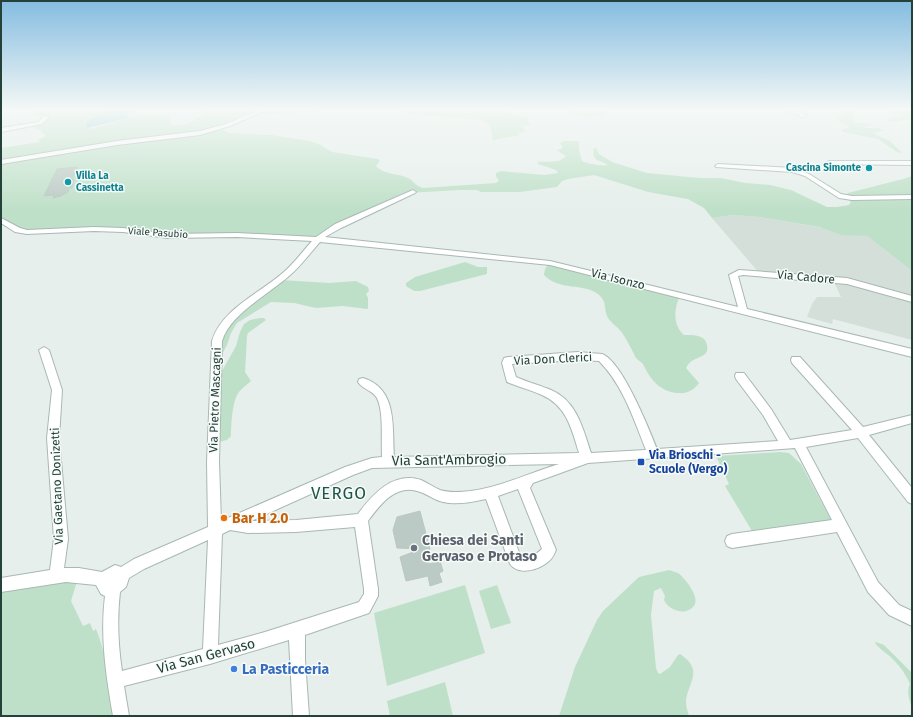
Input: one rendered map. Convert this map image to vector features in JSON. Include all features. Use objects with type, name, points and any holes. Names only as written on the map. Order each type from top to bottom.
[{"type":"street","points":[[1,162],[114,143]]},
{"type":"street","points":[[829,163],[912,163]]},
{"type":"street","points":[[718,166],[787,169],[800,172],[832,192],[843,197],[912,197]]},
{"type":"street","name":"Via Pietro Mascagni","points":[[210,656],[215,531],[213,462],[215,396],[217,341],[220,331],[234,315],[288,273],[317,239],[338,226],[413,192]]},
{"type":"street","name":"Viale Pasubio","points":[[1,220],[18,230],[27,232],[94,229],[123,230],[168,236],[237,235],[317,239]]},
{"type":"street","name":"Via Isonzo","points":[[317,239],[550,263],[912,353]]},
{"type":"street","name":"Via Cadore","points":[[743,310],[734,275],[742,272],[847,281],[912,299]]},
{"type":"street","name":"Via Gaetano Donizetti","points":[[44,350],[58,390],[53,438],[61,539],[56,577]]},
{"type":"street","name":"Via Don Clerici","points":[[587,458],[575,421],[563,402],[552,394],[511,379],[507,363],[508,361],[578,356],[602,358],[619,380],[628,395],[653,454]]},
{"type":"street","points":[[796,360],[850,419],[860,433],[886,462],[912,498]]},
{"type":"street","points":[[740,376],[793,444],[841,526],[873,587],[894,610],[912,619]]},
{"type":"street","points":[[363,382],[375,388],[382,397],[386,410],[388,462]]},
{"type":"street","name":"Via Sant'Ambrogio","points":[[109,584],[121,582],[122,574],[139,564],[357,468],[372,463],[602,458],[793,444],[860,433],[912,419]]},
{"type":"street","points":[[230,524],[248,527],[296,526],[361,520],[378,497],[388,489],[407,484],[422,485],[441,496],[448,497],[490,492],[572,465],[587,458]]},
{"type":"street","points":[[490,492],[515,559],[518,563],[528,563],[543,559],[548,555],[549,550],[524,488],[529,479]]},
{"type":"street","name":"Via San Gervaso","points":[[115,681],[210,656],[354,613],[364,608],[369,602],[371,589],[361,520]]},
{"type":"street","points":[[732,541],[841,526]]},
{"type":"street","points":[[1,585],[56,577],[84,575],[109,584],[112,652],[121,716]]},
{"type":"street","points":[[297,630],[296,660],[301,716]]},
{"type":"shaded area","points":[[733,215],[759,217],[867,236],[912,271],[912,340],[833,319],[832,324],[807,317],[812,304],[817,297],[841,297],[833,280],[760,274],[712,218]]},
{"type":"green space","points":[[31,143],[317,143],[332,152],[378,159],[380,161],[376,166],[379,169],[408,178],[423,188],[496,183],[499,181],[496,173],[501,171],[545,175],[558,173],[556,170],[538,164],[538,162],[553,162],[563,159],[566,156],[557,150],[563,148],[560,143],[579,143],[582,161],[588,163],[608,165],[596,160],[593,152],[594,148],[596,148],[599,154],[612,162],[647,173],[700,178],[721,178],[745,183],[770,185],[791,190],[827,207],[849,205],[851,202],[845,196],[848,193],[912,176],[912,271],[867,236],[842,235],[819,227],[759,217],[733,215],[712,218],[704,208],[688,199],[648,192],[594,175],[568,179],[562,181],[557,187],[519,192],[481,192],[477,190],[460,190],[407,193],[327,229],[318,238],[169,234],[125,229],[29,231],[22,229],[1,217],[1,148]]},
{"type":"green space","points":[[885,143],[892,143],[902,153],[897,152]]},
{"type":"green space","points":[[465,262],[478,267],[487,267],[487,274],[420,291],[414,291],[406,286],[406,283],[415,277]]},
{"type":"green space","points":[[550,263],[679,298],[675,312],[676,322],[680,331],[684,335],[694,335],[701,337],[706,341],[707,350],[705,354],[692,361],[686,368],[699,383],[693,390],[684,393],[672,392],[656,384],[643,364],[636,358],[623,334],[607,316],[604,301],[601,296],[586,289],[564,285],[550,280],[544,275],[544,271]]},
{"type":"green space","points":[[281,280],[329,283],[356,281],[368,287],[369,291],[366,294],[368,298],[368,308],[343,306],[316,308],[294,303],[271,302],[237,323],[221,356],[221,340],[230,322]]},
{"type":"green space","points":[[264,318],[266,320],[248,333],[247,336],[245,372],[251,381],[240,391],[235,401],[232,414],[231,436],[227,440],[219,442],[221,373],[236,346],[244,324],[250,320]]},
{"type":"green space","points":[[780,452],[789,453],[801,464],[832,522],[782,529],[752,531],[725,486],[729,484],[716,456]]},
{"type":"green space","points":[[669,570],[678,573],[685,579],[692,589],[695,603],[690,610],[677,611],[666,604],[664,600],[665,596],[661,588],[654,591],[651,615],[656,668],[660,674],[670,667],[680,654],[688,660],[692,666],[693,672],[693,678],[686,703],[689,716],[559,716],[575,667],[597,620],[603,611],[639,577]]},
{"type":"green space","points":[[78,578],[71,601],[83,626],[90,623],[93,631],[96,629],[106,661],[116,716],[1,716],[1,586]]},
{"type":"green space","points":[[465,585],[485,653],[387,686],[374,613]]},
{"type":"green space","points":[[497,585],[511,623],[491,629],[479,591]]},
{"type":"green space","points":[[875,643],[884,645],[912,673],[912,709],[908,690],[910,684],[908,680],[897,663]]},
{"type":"green space","points":[[445,682],[453,716],[390,716],[387,701]]},
{"type":"building","name":"Villa La Cassinetta","points":[[78,167],[72,179],[74,179],[72,188],[69,188],[68,192],[53,198],[54,195],[44,196],[57,169]]},
{"type":"building","name":"Chiesa dei Santi Gervaso e Protaso","points":[[420,511],[430,549],[425,549],[429,564],[440,561],[443,571],[439,573],[442,582],[430,586],[428,576],[406,581],[400,557],[421,549],[397,548],[393,530],[397,517]]},
{"type":"place","name":"Cascina Simonte","points":[[869,168]]},
{"type":"place","name":"Villa La Cassinetta","points":[[68,182]]},
{"type":"place","name":"Via Brioschi - Scuole (Vergo)","points":[[641,462]]},
{"type":"place","name":"Bar H 2.0","points":[[224,518]]},
{"type":"place","name":"Chiesa dei Santi Gervaso e Protaso","points":[[414,548]]},
{"type":"place","name":"La Pasticceria","points":[[234,669]]},
{"type":"district","name":"VERGO","points":[[339,493]]}]
